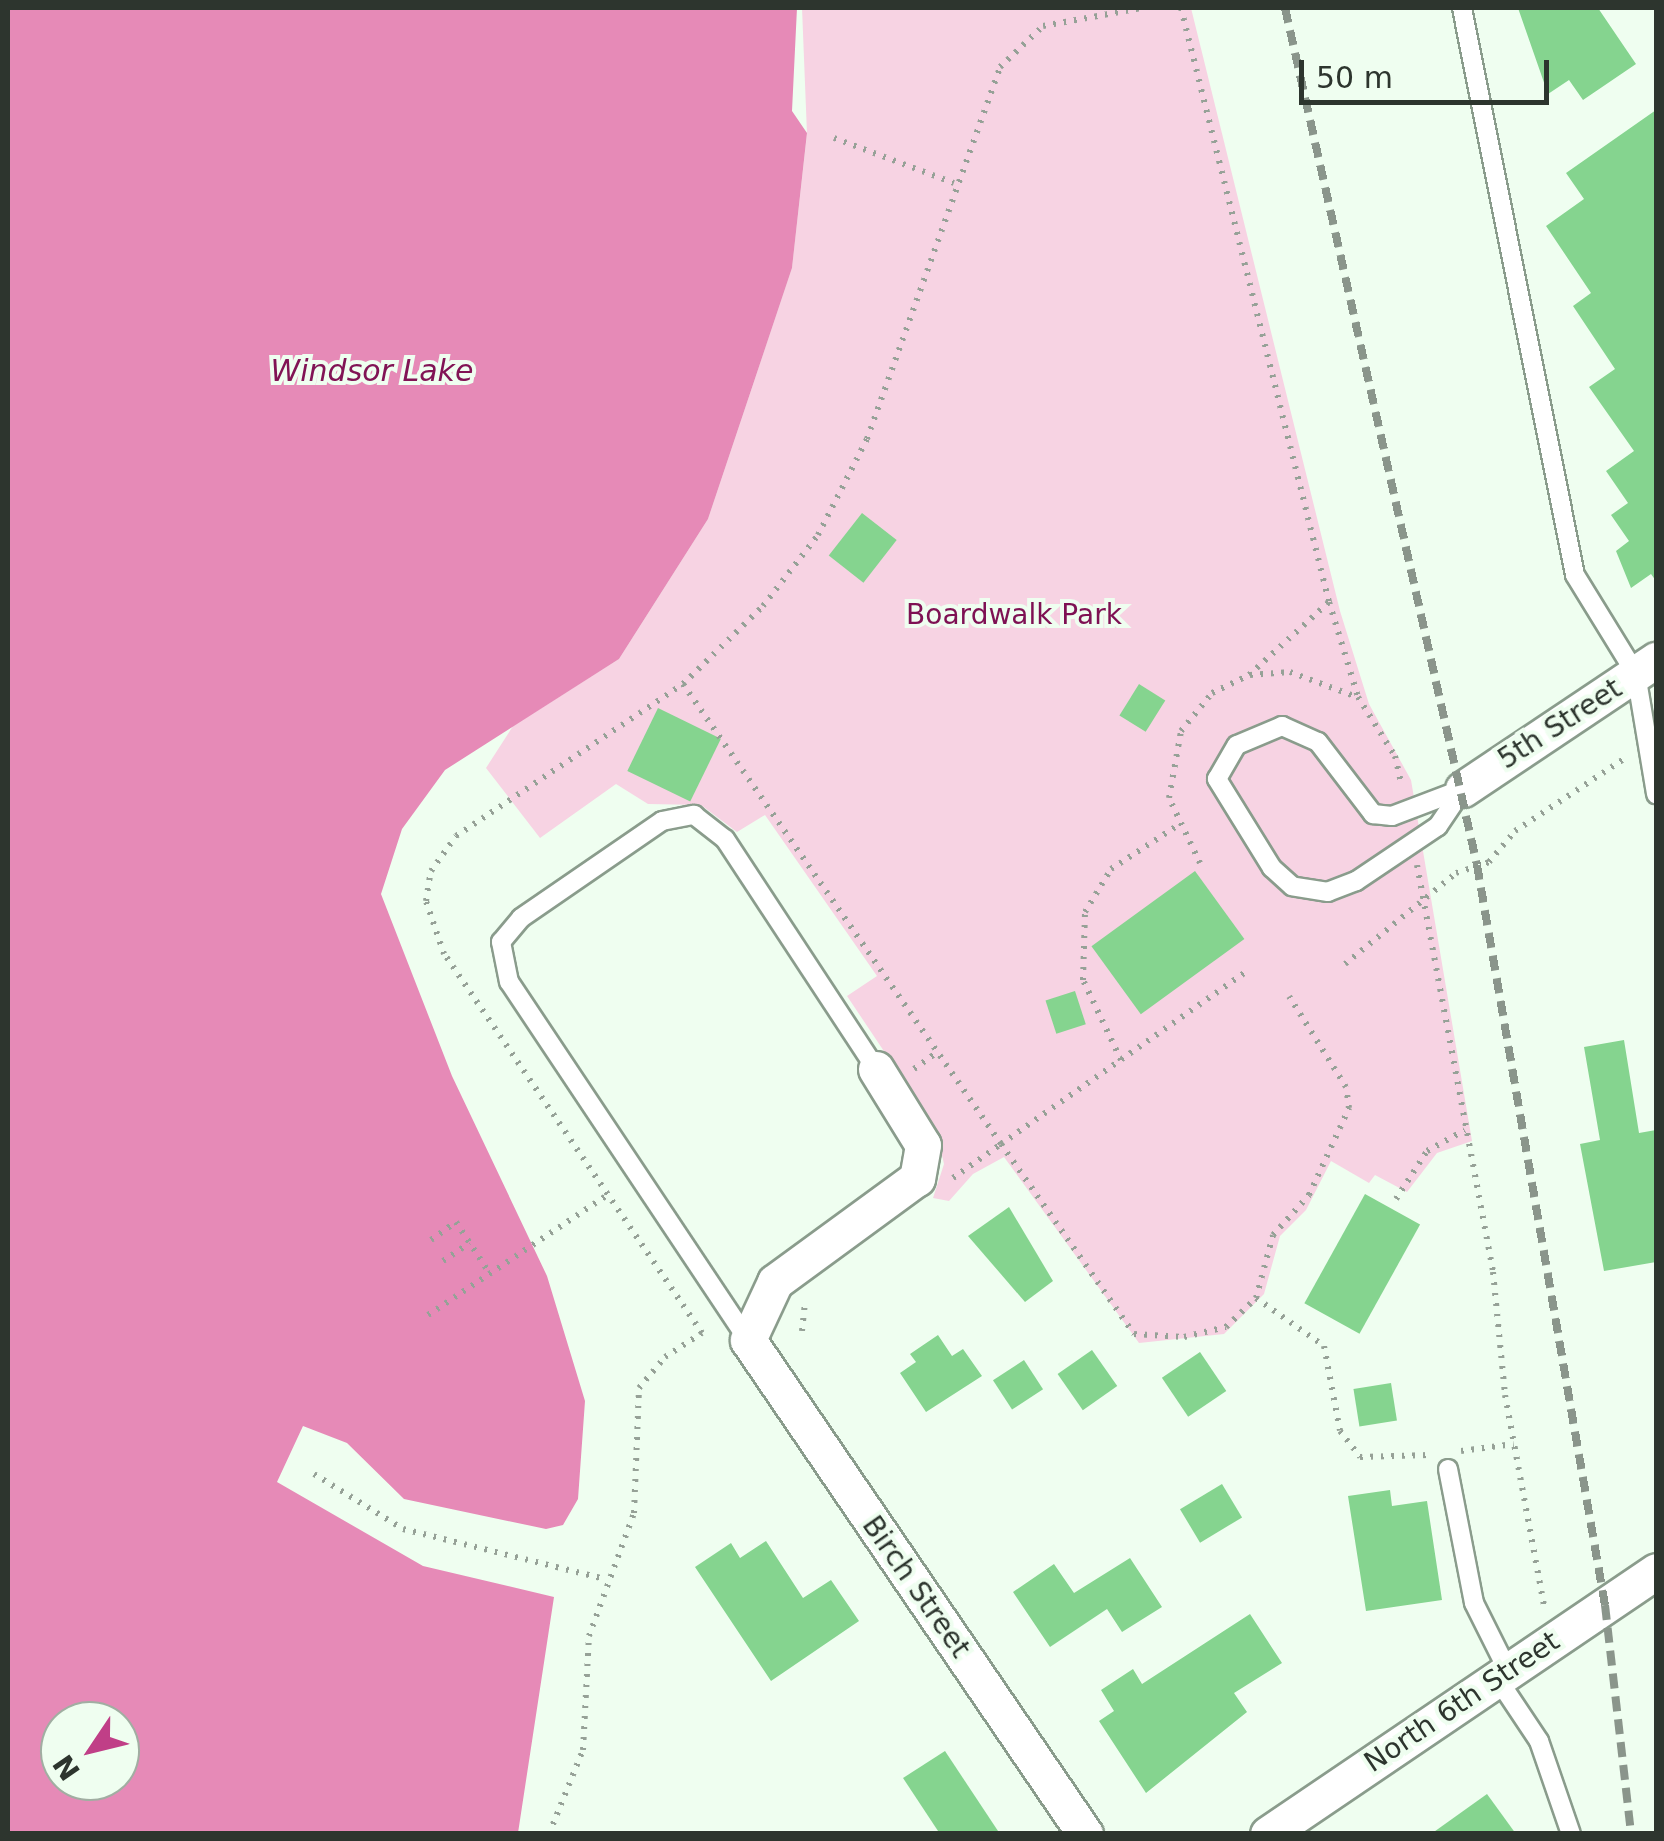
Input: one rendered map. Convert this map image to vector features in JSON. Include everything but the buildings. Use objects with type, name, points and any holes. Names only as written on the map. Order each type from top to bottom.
[{"type":"street","name":"5th Street","points":[[1463,788],[1646,667]]},
{"type":"street","points":[[748,1340],[775,1282],[910,1188],[923,1145],[876,1069]]},
{"type":"street","name":"Birch Street","points":[[748,1340],[1085,1834]]},
{"type":"street","name":"North 6th Street","points":[[1268,1834],[1656,1570]]},
{"type":"lane","points":[[1462,8],[1575,575],[1646,667],[1648,743],[1656,794]]},
{"type":"lane","points":[[1282,726],[1318,742],[1373,814],[1392,816],[1463,788],[1438,826],[1356,881],[1310,892],[1272,868],[1217,780],[1237,744],[1282,726]]},
{"type":"lane","points":[[748,1340],[509,982],[502,942],[521,918],[662,821],[694,815],[725,840],[876,1069]]},
{"type":"lane","points":[[1448,1469],[1474,1603],[1502,1674],[1539,1740],[1571,1834]]},
{"type":"path","points":[[549,1834],[583,1750],[589,1636],[605,1579],[634,1513],[638,1388],[665,1357],[702,1333],[444,954],[426,902],[431,871],[456,836],[683,684],[763,606],[818,535],[867,440],[954,184],[1014,48],[1043,26],[1141,8]]},
{"type":"path","points":[[1181,8],[1328,602],[1358,698],[1395,756],[1402,788]]},
{"type":"path","points":[[834,138],[954,184]]},
{"type":"path","points":[[1200,863],[1177,826],[1168,774],[1181,731],[1212,694],[1248,675],[1328,602]]},
{"type":"path","points":[[1248,675],[1310,676],[1358,698]]},
{"type":"path","points":[[683,684],[1134,1334],[1209,1333],[1242,1316],[1256,1298],[1273,1235],[1309,1195],[1349,1108],[1346,1087],[1289,996]]},
{"type":"path","points":[[1345,964],[1648,743]]},
{"type":"path","points":[[1121,1060],[1084,980],[1084,912],[1111,868],[1177,826]]},
{"type":"path","points":[[1416,859],[1551,1642]]},
{"type":"path","points":[[1001,1144],[1246,972]]},
{"type":"path","points":[[1396,1199],[1428,1151],[1465,1130]]},
{"type":"path","points":[[428,1316],[610,1194]]},
{"type":"path","points":[[430,1240],[456,1222],[490,1274]]},
{"type":"path","points":[[443,1260],[470,1243]]},
{"type":"path","points":[[1256,1298],[1324,1346],[1340,1432],[1360,1457],[1376,1462],[1514,1444]]},
{"type":"path","points":[[314,1474],[403,1529],[605,1579]]},
{"type":"green space","name":"Boardwalk Park","points":[[802,8],[1191,8],[1340,611],[1369,704],[1411,780],[1472,1141],[1437,1153],[1407,1192],[1375,1175],[1369,1183],[1331,1161],[1306,1210],[1280,1236],[1264,1294],[1224,1334],[1139,1343],[1004,1157],[973,1174],[949,1201],[933,1198],[944,1164],[936,1129],[847,996],[877,976],[765,815],[737,832],[701,805],[648,804],[616,784],[540,838],[486,768],[513,726],[619,659],[708,519],[792,268],[807,134]]},
{"type":"water","name":"Windsor Lake","points":[[8,8],[797,8],[792,111],[807,133],[792,268],[708,519],[619,659],[445,770],[402,829],[381,894],[452,1076],[547,1276],[585,1401],[578,1499],[563,1525],[546,1529],[404,1499],[347,1443],[303,1426],[277,1482],[423,1566],[554,1597],[518,1833],[8,1833]]},
{"type":"railway","points":[[1285,8],[1477,865],[1605,1605],[1631,1834]]}]
